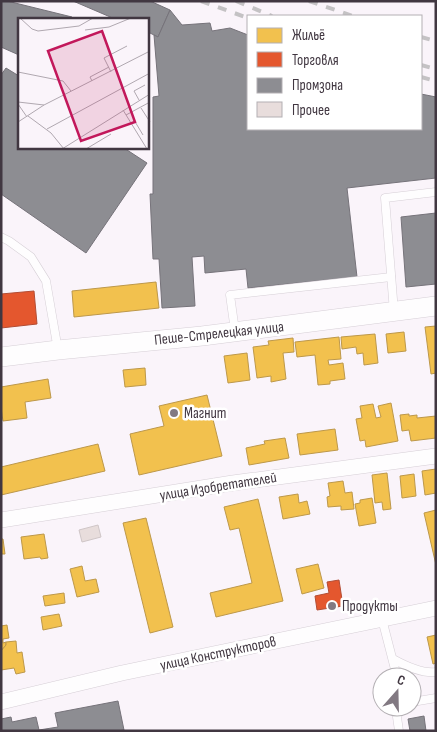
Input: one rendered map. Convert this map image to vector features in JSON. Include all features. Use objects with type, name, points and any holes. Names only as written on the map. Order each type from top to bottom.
[{"type":"street","name":"Пеше-Стрелецкая улица","points":[[1,356],[202,336],[436,306]]},
{"type":"street","name":"улица Изобретателей","points":[[1,520],[233,483],[436,456]]},
{"type":"street","name":"улица Конструкторов","points":[[1,702],[122,673],[436,608]]},
{"type":"lane","points":[[394,312],[385,198],[436,192]]},
{"type":"lane","points":[[1,237],[31,257],[46,281],[58,350]]},
{"type":"lane","points":[[235,332],[230,295],[391,277]]},
{"type":"lane","points":[[382,619],[394,667]]},
{"type":"lane","points":[[392,659],[405,666],[431,673],[436,672]]},
{"type":"lane","points":[[422,700],[436,698]]},
{"type":"lane","points":[[397,717],[399,731]]},
{"type":"building: Жильё","points":[[156,282],[159,308],[74,317],[72,291]]},
{"type":"building: Жильё","points":[[436,326],[436,373],[431,374],[425,327]]},
{"type":"building: Жильё","points":[[404,332],[406,351],[388,353],[386,334]]},
{"type":"building: Жильё","points":[[375,334],[378,363],[364,365],[363,353],[357,354],[356,347],[342,349],[341,337]]},
{"type":"building: Жильё","points":[[339,337],[341,359],[328,360],[329,365],[343,363],[345,379],[330,381],[330,384],[318,385],[315,355],[297,357],[295,342]]},
{"type":"building: Жильё","points":[[293,338],[294,352],[283,353],[286,379],[271,382],[271,376],[257,378],[253,347],[269,345],[268,341]]},
{"type":"building: Жильё","points":[[247,353],[250,380],[228,383],[224,356]]},
{"type":"building: Жильё","points":[[145,368],[146,385],[125,387],[123,370]]},
{"type":"building: Жильё","points":[[48,379],[51,398],[25,402],[27,418],[3,421],[1,387]]},
{"type":"building: Жильё","points":[[207,395],[222,456],[139,475],[130,434],[164,426],[159,406]]},
{"type":"building: Жильё","points":[[391,403],[398,441],[366,447],[365,440],[360,441],[356,419],[362,418],[360,406],[373,404],[376,418],[381,417],[378,406]]},
{"type":"building: Жильё","points":[[409,414],[409,416],[417,415],[417,418],[436,416],[436,438],[411,441],[409,430],[402,431],[400,415]]},
{"type":"building: Жильё","points":[[335,429],[338,450],[300,455],[297,434]]},
{"type":"building: Жильё","points":[[285,438],[289,458],[249,465],[246,448],[265,444],[264,441]]},
{"type":"building: Жильё","points":[[98,444],[105,471],[1,495],[1,467]]},
{"type":"building: Жильё","points":[[436,469],[436,493],[425,495],[422,471]]},
{"type":"building: Жильё","points":[[387,473],[391,509],[383,510],[382,502],[375,503],[372,475]]},
{"type":"building: Жильё","points":[[414,474],[416,496],[402,498],[400,476]]},
{"type":"building: Жильё","points":[[343,481],[345,493],[352,492],[354,509],[341,510],[341,506],[328,507],[327,497],[330,496],[328,483]]},
{"type":"building: Жильё","points":[[298,494],[299,503],[307,501],[310,514],[283,519],[279,497]]},
{"type":"building: Жильё","points":[[372,498],[376,523],[359,526],[355,504],[360,503],[360,500]]},
{"type":"building: Жильё","points":[[258,499],[283,601],[216,617],[210,593],[252,583],[239,528],[230,530],[224,507]]},
{"type":"building: Жильё","points":[[436,510],[436,565],[424,513]]},
{"type":"building: Жильё","points":[[146,518],[173,627],[150,633],[123,523]]},
{"type":"building: Жильё","points":[[44,534],[48,558],[24,559],[21,537]]},
{"type":"building: Жильё","points":[[1,539],[3,539],[5,554],[1,554]]},
{"type":"building: Жильё","points":[[318,564],[324,588],[302,594],[296,569]]},
{"type":"building: Жильё","points":[[82,566],[85,581],[96,579],[99,592],[77,597],[70,569]]},
{"type":"building: Жильё","points":[[64,593],[65,603],[45,606],[43,596]]},
{"type":"building: Жильё","points":[[59,614],[62,626],[43,630],[41,617]]},
{"type":"building: Жильё","points":[[7,625],[9,638],[3,639],[3,643],[6,642],[6,645],[1,651],[1,626]]},
{"type":"building: Жильё","points":[[436,635],[436,663],[433,664],[427,637]]},
{"type":"building: Жильё","points":[[16,641],[17,653],[22,652],[25,672],[16,674],[14,668],[1,670],[1,651],[6,642]]},
{"type":"building: Торговля","points":[[34,291],[37,324],[1,328],[1,294]]},
{"type":"building: Торговля","points":[[339,580],[343,606],[317,610],[315,596],[329,593],[327,582]]},
{"type":"building: Промзона","points":[[1,1],[72,17],[18,18],[18,55],[1,47]]},
{"type":"building: Промзона","points":[[73,1],[150,1],[170,10],[158,37],[149,32],[149,18],[113,18]]},
{"type":"building: Промзона","points":[[170,10],[182,25],[210,23],[212,31],[230,28],[247,35],[247,130],[422,130],[422,94],[436,97],[436,178],[347,188],[357,277],[248,288],[246,269],[205,273],[204,256],[192,257],[195,306],[162,308],[159,259],[153,259],[150,194],[153,194],[153,97],[159,96],[154,35],[158,37]]},
{"type":"building: Промзона","points":[[6,68],[18,75],[18,149],[126,149],[147,163],[86,253],[1,194],[1,75]]},
{"type":"building: Промзона","points":[[436,213],[436,284],[406,287],[401,217]]},
{"type":"building: Промзона","points":[[118,701],[124,730],[1,731],[1,719],[11,717],[12,722],[36,717],[39,730],[58,727],[55,713]]},
{"type":"building: Промзона","points":[[424,716],[426,731],[410,731],[408,719]]},
{"type":"building: Прочее","points":[[98,525],[101,537],[82,542],[79,530]]},
{"type":"railway","points":[[201,1],[247,18]]},
{"type":"railway","points":[[236,1],[270,15]]},
{"type":"railway","points":[[309,1],[350,15]]},
{"type":"railway","points":[[422,37],[436,41]]},
{"type":"railway","points":[[422,65],[436,69]]},
{"type":"railway","points":[[422,77],[436,81]]},
{"type":"place","name":"Магнит","points":[[174,413]]},
{"type":"place","name":"Продукты","points":[[332,606]]}]
